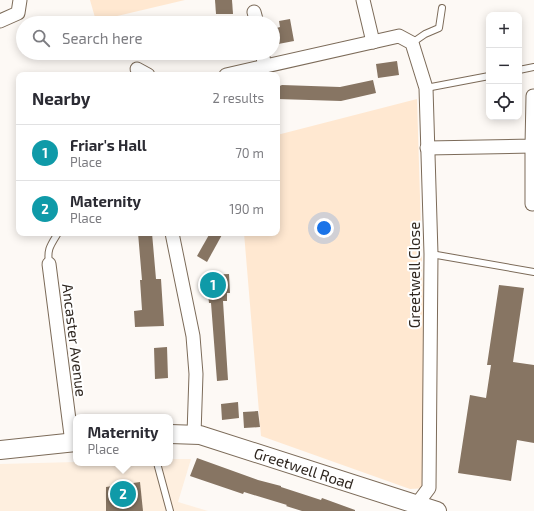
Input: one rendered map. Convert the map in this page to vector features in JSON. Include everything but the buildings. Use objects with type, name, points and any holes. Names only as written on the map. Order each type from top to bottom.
[{"type":"street","points":[[0,21],[18,13],[20,0]]},
{"type":"street","points":[[363,0],[373,42]]},
{"type":"street","points":[[239,72],[399,36],[412,44]]},
{"type":"street","name":"Greetwell Close","points":[[412,44],[426,88],[431,254],[429,488],[416,504]]},
{"type":"street","points":[[264,60],[265,66]]},
{"type":"street","points":[[532,204],[533,96]]},
{"type":"street","points":[[427,148],[532,146]]},
{"type":"street","points":[[173,236],[193,336],[196,374],[194,434]]},
{"type":"street","name":"Ancaster Avenue","points":[[49,264],[73,435]]},
{"type":"street","name":"Greetwell Road","points":[[173,434],[200,435],[437,511]]},
{"type":"street","points":[[0,450],[73,442]]},
{"type":"lane","points":[[412,44],[425,34],[439,28],[442,8]]},
{"type":"lane","points":[[522,69],[534,67]]},
{"type":"lane","points":[[426,88],[486,77]]},
{"type":"lane","points":[[49,264],[49,247],[56,236]]},
{"type":"lane","points":[[431,254],[534,272]]},
{"type":"lane","points":[[158,466],[170,511]]},
{"type":"shaded area","points":[[90,0],[185,0],[117,16],[95,16]]},
{"type":"shaded area","points":[[417,99],[429,488],[410,489],[261,436],[244,236],[280,236],[280,134]]},
{"type":"shaded area","points":[[173,459],[191,459],[178,502],[208,511],[0,511],[0,464],[73,462],[73,466],[173,466]]},
{"type":"place","name":"Friar's Hall","points":[[213,285]]},
{"type":"place","name":"Maternity","points":[[123,494]]}]
